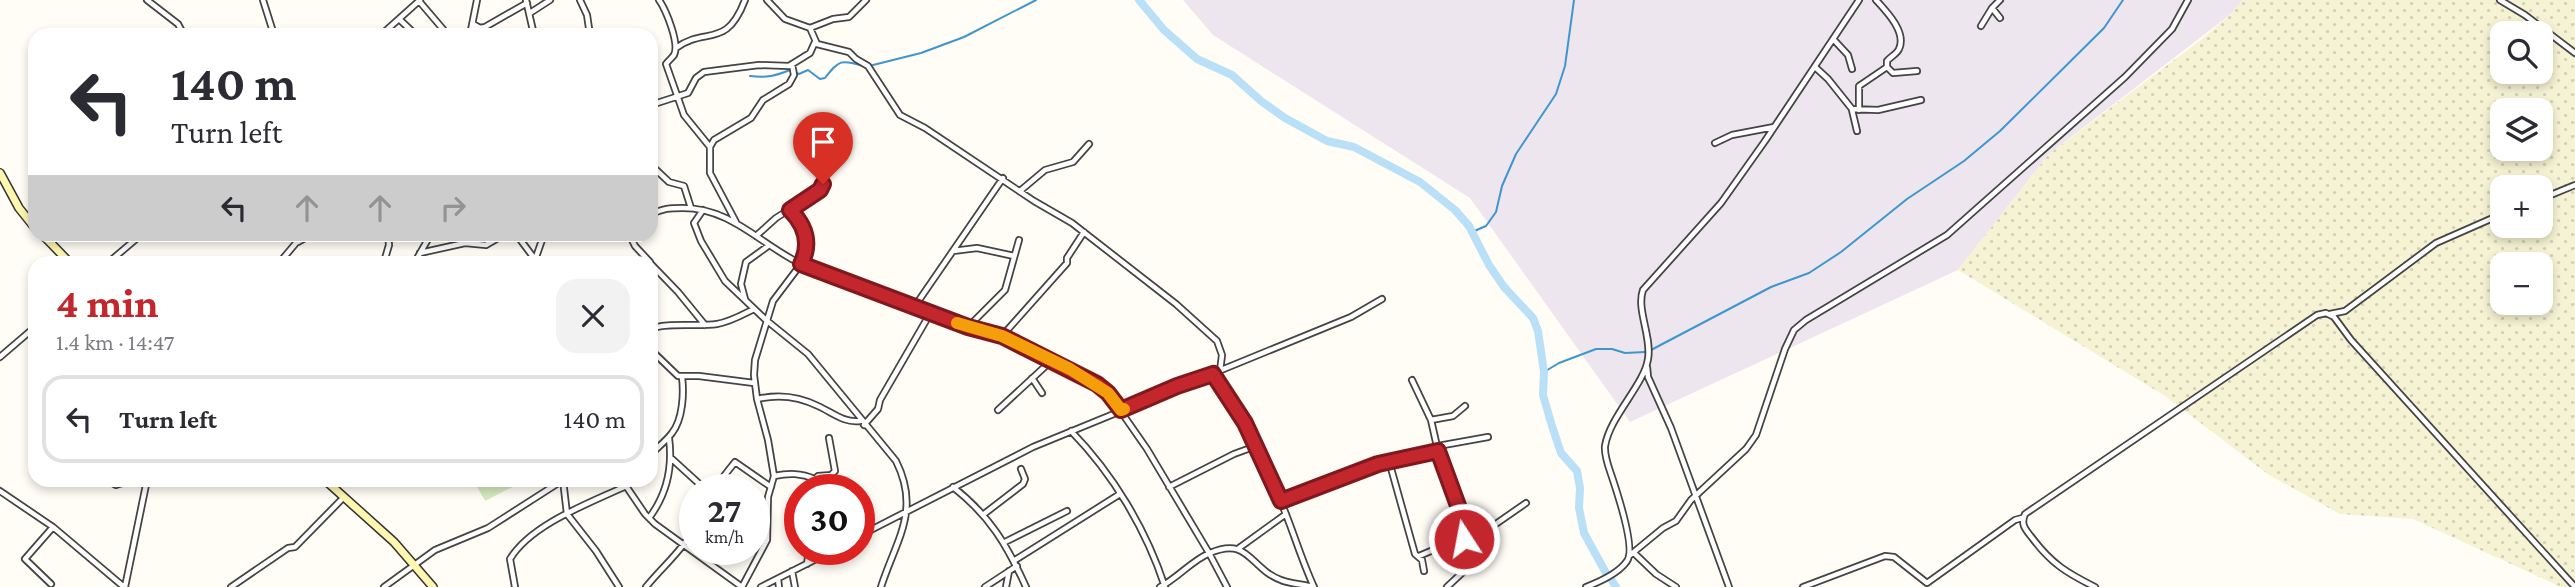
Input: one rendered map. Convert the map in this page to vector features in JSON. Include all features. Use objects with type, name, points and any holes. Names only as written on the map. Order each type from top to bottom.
[{"type":"street","points":[[147,0],[180,28]]},
{"type":"street","points":[[263,0],[272,28]]},
{"type":"street","points":[[472,28],[477,0]]},
{"type":"street","points":[[530,13],[550,0]]},
{"type":"street","points":[[580,0],[587,15],[589,28]]},
{"type":"street","points":[[659,0],[664,7],[675,48],[674,55],[666,64],[677,97],[686,120],[709,147],[710,173],[737,222]]},
{"type":"street","points":[[664,7],[670,0]]},
{"type":"street","points":[[675,48],[691,39],[721,33],[736,18],[745,0]]},
{"type":"street","points":[[767,0],[785,19],[810,28],[833,19],[849,17],[866,0]]},
{"type":"street","points":[[1676,587],[1632,555],[1605,447],[1616,419],[1646,366],[1649,349],[1641,302],[1643,290],[1710,218],[1775,127],[1859,0]]},
{"type":"street","points":[[1859,110],[1859,86],[1883,71],[1887,61],[1898,50],[1900,41],[1891,18],[1876,0]]},
{"type":"street","points":[[1981,26],[2000,0]]},
{"type":"street","points":[[1587,587],[1625,564],[1663,528],[1679,517],[1695,496],[1734,463],[1756,435],[1784,349],[1794,330],[1806,320],[1947,235],[2126,77],[2172,29],[2188,0]]},
{"type":"street","points":[[2500,0],[2575,52]]},
{"type":"street","points":[[389,28],[420,1],[442,28]]},
{"type":"street","points":[[482,28],[526,2],[533,28]]},
{"type":"street","points":[[1992,8],[2000,18]]},
{"type":"street","points":[[399,19],[409,28]]},
{"type":"street","points":[[473,24],[479,28]]},
{"type":"street","points":[[658,103],[688,93],[696,78],[704,72],[792,64],[810,53],[815,42],[810,28]]},
{"type":"street","points":[[1833,40],[1848,55],[1852,69]]},
{"type":"street","points":[[815,42],[849,52],[870,69],[896,113],[925,128],[1084,232],[1208,331],[1221,350],[1220,371]]},
{"type":"street","points":[[709,147],[714,140],[751,118],[763,100],[789,84],[794,75],[792,64]]},
{"type":"street","points":[[1887,66],[1893,73],[1914,69],[1917,71]]},
{"type":"street","points":[[1815,67],[1852,109],[1857,131]]},
{"type":"street","points":[[1852,109],[1878,110],[1921,100]]},
{"type":"street","points":[[1715,143],[1732,135],[1775,127]]},
{"type":"street","points":[[1020,191],[1045,170],[1073,162],[1089,144]]},
{"type":"street","points":[[658,172],[669,182],[684,186],[691,208]]},
{"type":"street","points":[[0,173],[28,219]]},
{"type":"street","points":[[756,236],[771,222],[823,188],[821,175]]},
{"type":"street","points":[[915,306],[1003,178]]},
{"type":"street","points":[[2553,194],[2575,185]]},
{"type":"street","points":[[658,211],[666,208],[691,208],[714,212],[737,222],[768,246],[801,264],[968,327],[1002,336],[1097,384],[1121,410],[1227,587]]},
{"type":"street","points":[[703,210],[694,221],[701,241],[725,281],[766,320],[808,354],[862,423],[896,461],[905,485],[908,509],[881,587]]},
{"type":"street","points":[[710,565],[742,587],[766,540],[774,476],[754,383],[755,360],[766,320],[779,291],[801,264],[807,250],[804,227],[790,210]]},
{"type":"street","points":[[1803,587],[1885,556],[1898,560],[1923,582],[1932,581],[2015,520],[2023,518],[2031,509],[2317,315],[2344,311],[2436,243],[2490,219]]},
{"type":"street","points":[[1002,336],[1067,263],[1067,258],[1084,232]]},
{"type":"street","points":[[968,327],[1003,294],[1019,240]]},
{"type":"street","points":[[50,242],[63,256]]},
{"type":"street","points":[[116,256],[133,242]]},
{"type":"street","points":[[418,256],[426,242]]},
{"type":"street","points":[[420,253],[465,243],[484,246],[491,242]]},
{"type":"street","points":[[633,242],[644,256]]},
{"type":"street","points":[[285,256],[296,243]]},
{"type":"street","points":[[746,302],[741,284],[746,262],[768,246]]},
{"type":"street","points":[[953,251],[977,248],[1014,256]]},
{"type":"street","points":[[658,271],[705,325]]},
{"type":"street","points":[[875,527],[1000,462],[1071,430],[1351,317],[1382,299]]},
{"type":"street","points":[[658,326],[677,327],[728,321],[754,309]]},
{"type":"street","points":[[757,400],[770,396],[803,399],[846,421],[862,423],[878,409],[880,400],[930,312]]},
{"type":"street","points":[[2330,314],[2575,587]]},
{"type":"street","points":[[0,357],[28,333]]},
{"type":"street","points":[[658,357],[682,377],[699,376],[754,383]]},
{"type":"street","points":[[998,410],[1051,361]]},
{"type":"street","points":[[1646,366],[1729,587]]},
{"type":"street","points":[[1213,374],[1236,406],[1256,446],[1281,501],[1300,557],[1314,587],[1279,580],[1263,570],[1239,548]]},
{"type":"street","points":[[658,447],[674,431],[679,419],[684,391],[682,377]]},
{"type":"street","points":[[1032,379],[1042,393]]},
{"type":"street","points":[[1412,380],[1431,420],[1464,522],[1464,539],[1470,559],[1463,572],[1447,587]]},
{"type":"street","points":[[1431,420],[1453,416],[1465,406]]},
{"type":"street","points":[[1071,430],[1120,494],[1137,523],[1163,586],[1209,553],[1239,548],[1286,514]]},
{"type":"street","points":[[649,518],[664,493],[671,458],[669,437]]},
{"type":"street","points":[[829,438],[835,471],[832,474]]},
{"type":"street","points":[[1281,501],[1389,461],[1488,438]]},
{"type":"street","points":[[1169,487],[1234,454],[1256,446]]},
{"type":"street","points":[[671,458],[688,474]]},
{"type":"street","points":[[1389,461],[1415,554],[1419,556],[1424,571]]},
{"type":"street","points":[[726,474],[735,462],[752,474]]},
{"type":"street","points":[[984,514],[1023,484],[1025,479],[1021,469]]},
{"type":"street","points":[[774,476],[792,472],[799,474]]},
{"type":"street","points":[[0,491],[53,527],[125,587],[145,487]]},
{"type":"street","points":[[333,487],[414,564],[433,587]]},
{"type":"street","points":[[384,587],[435,550],[488,528],[552,487]]},
{"type":"street","points":[[564,487],[567,514],[596,551],[619,587]]},
{"type":"street","points":[[515,587],[510,559],[516,549],[567,514],[624,487]]},
{"type":"street","points":[[627,487],[649,518],[679,543]]},
{"type":"street","points":[[953,487],[984,514],[1005,542],[1026,587]]},
{"type":"street","points":[[985,587],[1016,563],[1120,494]]},
{"type":"street","points":[[231,587],[288,548],[295,547],[345,496]]},
{"type":"street","points":[[1419,556],[1464,539],[1480,536],[1526,503]]},
{"type":"street","points":[[1005,542],[1067,511]]},
{"type":"street","points":[[2023,518],[2024,527],[2051,561],[2095,587]]},
{"type":"street","points":[[51,584],[25,559],[53,527]]},
{"type":"street","points":[[646,587],[679,552]]},
{"type":"street","points":[[761,587],[805,565]]},
{"type":"street","points":[[792,571],[795,587]]},
{"type":"street","points":[[1006,587],[1009,571]]},
{"type":"street","points":[[778,579],[779,587]]},
{"type":"shaded area","points":[[1183,0],[2243,0],[2231,14],[2049,154],[1958,270],[1630,422],[1470,198],[1213,35]]},
{"type":"shaded area","points":[[2243,0],[2575,0],[2575,587],[2561,587],[2413,519],[2340,514],[2269,475],[2165,396],[1958,270],[2049,154],[2202,39]]},
{"type":"green space","points":[[477,487],[512,487],[485,501]]},
{"type":"waterway","points":[[869,66],[921,53],[964,37],[1036,0]]},
{"type":"waterway","points":[[1139,0],[1164,30],[1197,59],[1232,75],[1285,118],[1327,141],[1354,147],[1420,182],[1455,210],[1469,226],[1504,287],[1533,318],[1538,331],[1544,372],[1543,395],[1561,453],[1577,471],[1579,508],[1584,533],[1606,573]]},
{"type":"waterway","points":[[1472,232],[1486,226],[1496,212],[1502,186],[1516,154],[1556,94],[1565,66],[1574,0]]},
{"type":"waterway","points":[[1651,350],[1771,287],[1809,273],[1841,252],[1907,199],[1964,161],[2000,131],[2104,28],[2123,0]]},
{"type":"waterway","points":[[750,76],[771,76],[790,70],[799,74],[808,70],[820,79],[825,78],[837,64],[850,62],[864,66]]},
{"type":"waterway","points":[[1544,372],[1559,363],[1596,349],[1612,349],[1625,353],[1645,352]]},
{"type":"waterway","points":[[1611,579],[1616,587]]},
{"type":"slow traffic","points":[[957,323],[1002,336],[1070,369],[1097,384],[1121,410],[1124,409]]},
{"type":"route","points":[[823,184],[823,188],[790,210],[804,227],[807,250],[801,264],[981,332],[1002,336],[1020,344],[1097,384],[1121,410],[1213,374],[1236,406],[1281,501],[1378,464],[1438,451],[1464,522],[1464,539]]}]
